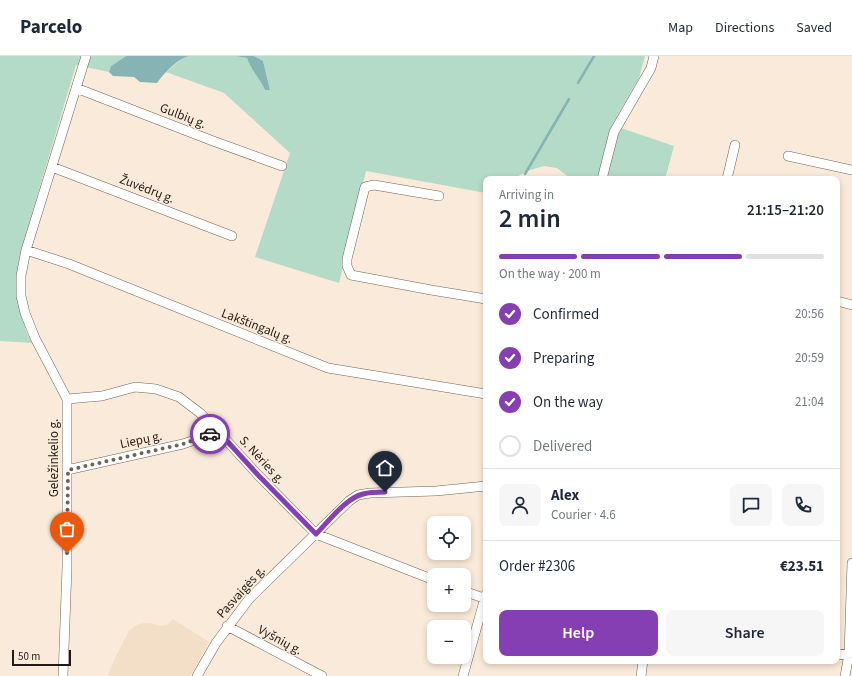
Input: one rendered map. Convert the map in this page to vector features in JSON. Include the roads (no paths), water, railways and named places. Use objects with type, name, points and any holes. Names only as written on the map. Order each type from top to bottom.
[{"type":"street","name":"Geležinkelio g.","points":[[63,676],[67,567],[67,399],[35,338],[25,313],[21,296],[21,276],[26,250],[86,56]]},
{"type":"street","points":[[603,176],[614,132],[650,68],[654,56]]},
{"type":"street","name":"Gulbių g.","points":[[76,88],[282,166]]},
{"type":"street","points":[[728,176],[735,145]]},
{"type":"street","points":[[788,156],[852,170]]},
{"type":"street","name":"Žuvėdrų g.","points":[[52,167],[232,236]]},
{"type":"street","points":[[439,196],[374,184],[365,187],[347,259],[347,266],[351,274],[483,299]]},
{"type":"street","name":"Lakštingalų g.","points":[[26,250],[69,264],[328,368],[483,394]]},
{"type":"street","points":[[840,302],[852,304]]},
{"type":"street","name":"S. Nėries g.","points":[[67,399],[102,396],[135,387],[156,389],[179,397],[200,413],[316,534],[427,577]]},
{"type":"street","name":"Liepų g.","points":[[68,470],[183,444],[206,436],[217,430]]},
{"type":"street","name":"Pasvaigės g.","points":[[197,676],[216,642],[227,626],[261,586],[349,501],[358,495],[364,493],[436,491],[483,486]]},
{"type":"street","points":[[845,676],[850,653],[852,562]]},
{"type":"street","points":[[471,593],[483,596]]},
{"type":"street","points":[[463,676],[483,607]]},
{"type":"street","name":"Vyšnių g.","points":[[227,626],[322,676]]},
{"type":"street","points":[[840,654],[850,653]]},
{"type":"street","points":[[641,676],[643,664]]},
{"type":"water","points":[[126,56],[189,56],[180,60],[171,67],[157,83],[140,82],[134,77],[113,76],[109,72],[111,66]]},
{"type":"water","points":[[235,56],[254,56],[263,61],[270,90],[265,90],[247,58]]},
{"type":"waterway","points":[[578,83],[594,56]]},
{"type":"waterway","points":[[525,174],[569,99]]}]
